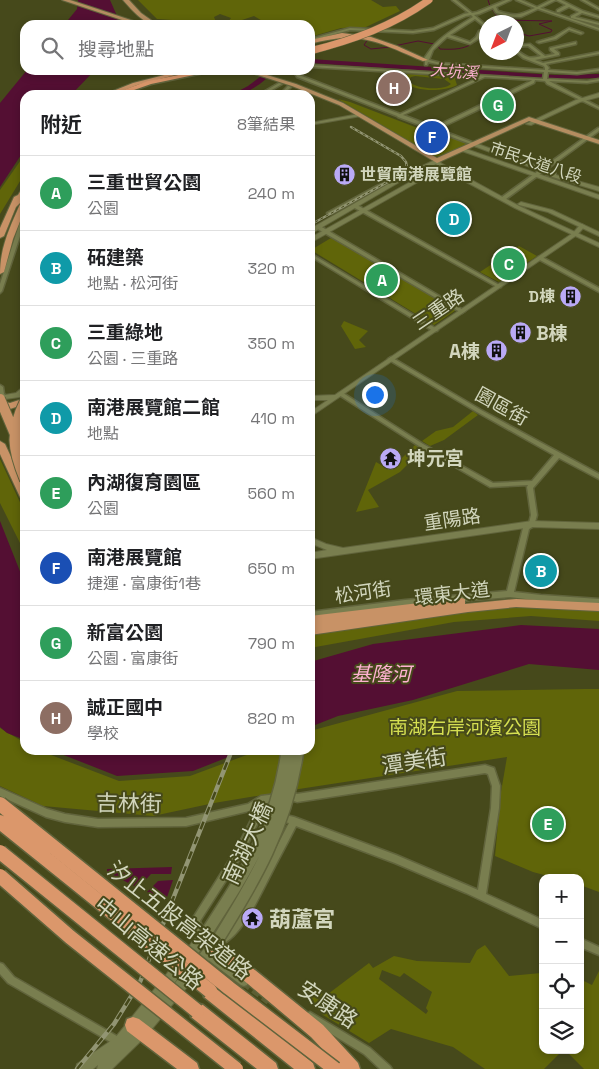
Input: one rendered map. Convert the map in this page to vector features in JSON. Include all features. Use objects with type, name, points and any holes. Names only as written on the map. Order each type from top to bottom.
[{"type":"highway","points":[[315,48],[379,26],[412,10],[424,0]]},
{"type":"highway","points":[[315,49],[358,38],[383,28],[429,0]]},
{"type":"highway","points":[[315,40],[334,34],[352,34],[370,38],[418,55],[430,53]]},
{"type":"highway","points":[[406,52],[425,62]]},
{"type":"highway","points":[[113,90],[147,77],[160,75]]},
{"type":"highway","points":[[117,90],[147,77],[163,75]]},
{"type":"highway","points":[[127,90],[150,82],[188,75]]},
{"type":"highway","points":[[0,236],[9,212],[20,192]]},
{"type":"highway","points":[[0,251],[20,200]]},
{"type":"highway","points":[[12,218],[20,203]]},
{"type":"highway","points":[[0,272],[9,239],[20,213]]},
{"type":"highway","points":[[1,399],[10,406],[20,403]]},
{"type":"highway","points":[[1,399],[20,446]]},
{"type":"highway","points":[[20,410],[13,434],[15,458],[20,469]]},
{"type":"highway","points":[[0,444],[20,486]]},
{"type":"highway","name":"環東大道","points":[[315,619],[464,601],[513,598],[599,607]]},
{"type":"highway","name":"環東大道","points":[[315,629],[516,603],[599,607]]},
{"type":"highway","name":"汐止五股高架道路","points":[[0,804],[229,988],[335,1069]]},
{"type":"highway","name":"中山高速公路","points":[[0,822],[307,1069]]},
{"type":"highway","name":"中山高速公路","points":[[0,852],[270,1069]]},
{"type":"highway","points":[[0,876],[70,937],[236,1069]]},
{"type":"highway","points":[[206,946],[317,1031],[352,1069]]},
{"type":"highway","points":[[138,1028],[191,1069]]},
{"type":"main road","points":[[65,0],[127,20]]},
{"type":"main road","points":[[126,0],[148,20]]},
{"type":"main road","points":[[254,75],[303,90]]},
{"type":"main road","points":[[276,82],[297,90]]},
{"type":"main road","points":[[315,94],[326,97],[437,163],[504,198],[517,207],[578,230],[599,234]]},
{"type":"main road","points":[[315,229],[437,163],[472,149],[579,98],[599,94]]},
{"type":"main road","points":[[315,96],[353,114]]},
{"type":"main road","points":[[529,122],[599,146]]},
{"type":"main road","points":[[584,140],[599,142]]},
{"type":"main road","points":[[315,239],[423,177],[437,163]]},
{"type":"main road","points":[[504,198],[599,240]]},
{"type":"main road","points":[[578,230],[599,245]]},
{"type":"main road","name":"南湖大橋","points":[[206,946],[273,819],[286,769],[287,755]]},
{"type":"main road","name":"南湖大橋","points":[[206,946],[267,858],[282,825],[292,792],[297,755]]},
{"type":"main road","points":[[103,1069],[119,1056],[138,1028],[206,946]]},
{"type":"main road","points":[[82,1069],[138,1028]]},
{"type":"street","points":[[454,0],[479,20]]},
{"type":"street","points":[[508,0],[474,15],[437,44],[425,62],[546,72],[577,73],[599,70]]},
{"type":"street","points":[[518,0],[570,21],[599,29]]},
{"type":"street","points":[[494,6],[497,12],[515,17],[554,0]]},
{"type":"street","points":[[558,0],[582,12],[599,17]]},
{"type":"street","points":[[583,0],[599,9]]},
{"type":"street","points":[[558,11],[569,5]]},
{"type":"street","points":[[582,12],[572,17],[599,24]]},
{"type":"street","points":[[315,40],[350,29],[413,32],[428,30],[443,26],[465,15],[474,15]]},
{"type":"street","points":[[539,42],[555,38],[569,29],[581,33]]},
{"type":"street","points":[[448,36],[470,43],[479,34]]},
{"type":"street","points":[[458,45],[464,41]]},
{"type":"street","points":[[532,59],[558,54],[550,48],[575,43]]},
{"type":"street","points":[[524,45],[529,45],[544,57]]},
{"type":"street","points":[[430,53],[436,60],[455,65]]},
{"type":"street","points":[[543,64],[599,53]]},
{"type":"street","points":[[524,57],[543,64],[547,68],[545,79]]},
{"type":"street","points":[[315,66],[587,82],[599,80]]},
{"type":"street","points":[[298,75],[434,129],[472,149],[540,172]]},
{"type":"street","points":[[399,116],[486,75]]},
{"type":"street","points":[[434,129],[533,82],[534,79]]},
{"type":"street","points":[[545,79],[599,108]]},
{"type":"street","points":[[266,90],[276,82]]},
{"type":"street","points":[[286,90],[289,87]]},
{"type":"street","points":[[315,121],[353,114]]},
{"type":"street","points":[[504,198],[599,129]]},
{"type":"street","name":"市民大道八段","points":[[472,149],[540,172],[599,189]]},
{"type":"street","name":"市民大道八段","points":[[540,172],[599,197]]},
{"type":"street","points":[[329,213],[399,176]]},
{"type":"street","points":[[355,206],[499,286]]},
{"type":"street","points":[[318,227],[462,311]]},
{"type":"street","points":[[0,291],[20,229]]},
{"type":"street","name":"三重路","points":[[315,412],[578,230]]},
{"type":"street","points":[[315,257],[434,330]]},
{"type":"street","points":[[540,258],[599,290]]},
{"type":"street","name":"園區街","points":[[391,360],[599,477]]},
{"type":"street","points":[[0,387],[1,399],[20,393]]},
{"type":"street","points":[[315,398],[340,395],[421,445],[492,485],[532,483]]},
{"type":"street","points":[[510,594],[526,528],[532,524],[534,515],[529,492],[532,483],[558,455]]},
{"type":"street","name":"重陽路","points":[[315,555],[532,524],[599,526]]},
{"type":"street","points":[[315,542],[325,547],[347,551]]},
{"type":"street","name":"松河街","points":[[315,619],[405,603],[510,594],[599,602]]},
{"type":"street","name":"潭美街","points":[[250,807],[261,800],[292,796],[297,798],[485,769],[491,771],[496,786],[488,860],[481,896]]},
{"type":"street","name":"吉林街","points":[[0,792],[46,813],[98,823],[186,822],[250,807]]},
{"type":"street","points":[[250,807],[259,812],[294,821],[396,859],[539,923]]},
{"type":"street","points":[[259,812],[240,851],[196,922],[206,946],[234,930],[252,903],[294,821]]},
{"type":"street","points":[[584,944],[599,951]]},
{"type":"street","points":[[0,967],[11,980],[119,1042],[119,1056]]},
{"type":"street","name":"安康路","points":[[245,977],[268,984],[296,1006],[367,1051],[387,1069]]},
{"type":"green space","points":[[138,0],[371,0],[383,7],[396,6],[400,11],[366,27],[341,28],[315,36],[315,20],[261,20],[254,16],[242,20],[230,20],[231,18],[220,14],[214,17],[215,20],[157,19]]},
{"type":"green space","points":[[407,74],[468,78],[467,80],[455,79],[457,85],[438,90],[416,88],[405,83]],"holes":[[[415,76],[444,79],[451,84],[442,88],[417,86],[408,81],[411,77]]]},
{"type":"green space","points":[[338,99],[428,132],[433,130],[469,144],[441,157],[434,156]]},
{"type":"green space","points":[[20,161],[20,181],[0,214],[0,190]]},
{"type":"green space","points":[[331,238],[456,310],[434,325],[315,252],[315,248]]},
{"type":"green space","points":[[519,246],[537,256],[499,282],[480,272]]},
{"type":"green space","points":[[344,321],[368,331],[359,340],[366,347],[355,349],[341,326]]},
{"type":"green space","points":[[473,411],[478,415],[444,440],[430,446],[422,441],[436,431],[453,427]]},
{"type":"green space","points":[[416,444],[424,448],[400,472],[368,490],[379,507],[356,512],[376,462],[390,470]]},
{"type":"green space","points":[[0,459],[20,502],[20,543],[0,503]]},
{"type":"green space","points":[[523,606],[599,608],[599,621],[531,616],[454,622],[315,647],[315,633],[487,608]]},
{"type":"green space","name":"南湖右岸河濱公園","points":[[599,689],[599,892],[584,886],[584,874],[540,874],[495,856],[501,792],[507,757],[214,803],[153,816],[43,806],[0,786],[0,728],[20,740],[20,755],[51,755],[119,781],[190,776],[247,755],[315,755],[315,730],[457,691]]},
{"type":"green space","points":[[485,945],[509,976],[539,973],[539,1054],[559,1054],[544,1069],[485,1069],[453,1047],[391,1029],[369,1043],[323,1015],[305,996],[315,993],[328,994],[369,963],[373,968],[394,956],[417,961],[470,963],[477,950]],"holes":[[[382,970],[400,977],[404,973],[432,992],[426,1008],[428,1011],[426,1014],[379,979]]]},
{"type":"green space","points":[[599,971],[599,1069],[584,1069],[569,1054],[584,1054],[584,981],[592,985]]},
{"type":"water","points":[[78,0],[110,0],[119,20],[68,20],[77,9]]},
{"type":"water","points":[[23,75],[90,75],[76,90],[20,90],[20,157],[0,187],[0,103]]},
{"type":"water","points":[[0,521],[20,571],[20,738],[7,733],[0,727]]},
{"type":"water","name":"基隆河","points":[[521,625],[599,629],[599,670],[529,664],[413,700],[338,716],[315,725],[315,661],[373,644]]},
{"type":"water","points":[[64,755],[233,755],[193,771],[117,776]]},
{"type":"water","points":[[172,867],[171,874],[151,874],[138,888],[107,872],[107,869]]},
{"type":"water","points":[[173,880],[166,900],[147,892],[158,881]]},
{"type":"waterway","points":[[488,0],[490,6]]},
{"type":"waterway","points":[[492,9],[496,15]]},
{"type":"waterway","points":[[524,20],[552,21],[539,24],[552,30],[551,32],[529,36],[524,34]]},
{"type":"waterway","points":[[438,46],[440,49],[464,47],[479,38]]},
{"type":"waterway","points":[[368,39],[364,45],[371,49],[390,47]]},
{"type":"waterway","points":[[394,46],[418,41],[434,44]]},
{"type":"waterway","name":"大坑溪","points":[[315,61],[555,77],[599,76]]},
{"type":"waterway","name":"大坑溪","points":[[245,90],[266,75]]},
{"type":"tunnel","points":[[244,982],[269,1001]]},
{"type":"railway","points":[[315,222],[400,175],[407,168],[406,162],[401,156],[351,127]]},
{"type":"railway","points":[[77,1069],[114,1024],[140,982],[230,755]]},
{"type":"place","name":"誠正國中","points":[[394,88]]},
{"type":"place","name":"新富公園","points":[[498,105]]},
{"type":"place","name":"南港展覽館","points":[[432,137]]},
{"type":"place","name":"世貿南港展覽館","points":[[344,174]]},
{"type":"place","name":"南港展覽館二館","points":[[454,219]]},
{"type":"place","name":"三重綠地","points":[[509,264]]},
{"type":"place","name":"三重世貿公園","points":[[382,280]]},
{"type":"place","name":"D棟","points":[[571,296]]},
{"type":"place","name":"B棟","points":[[520,333]]},
{"type":"place","name":"A棟","points":[[496,351]]},
{"type":"place","name":"坤元宮","points":[[391,458]]},
{"type":"place","name":"砳建築","points":[[541,571]]},
{"type":"place","name":"內湖復育園區","points":[[548,824]]},
{"type":"place","name":"葫蘆宮","points":[[253,919]]}]
